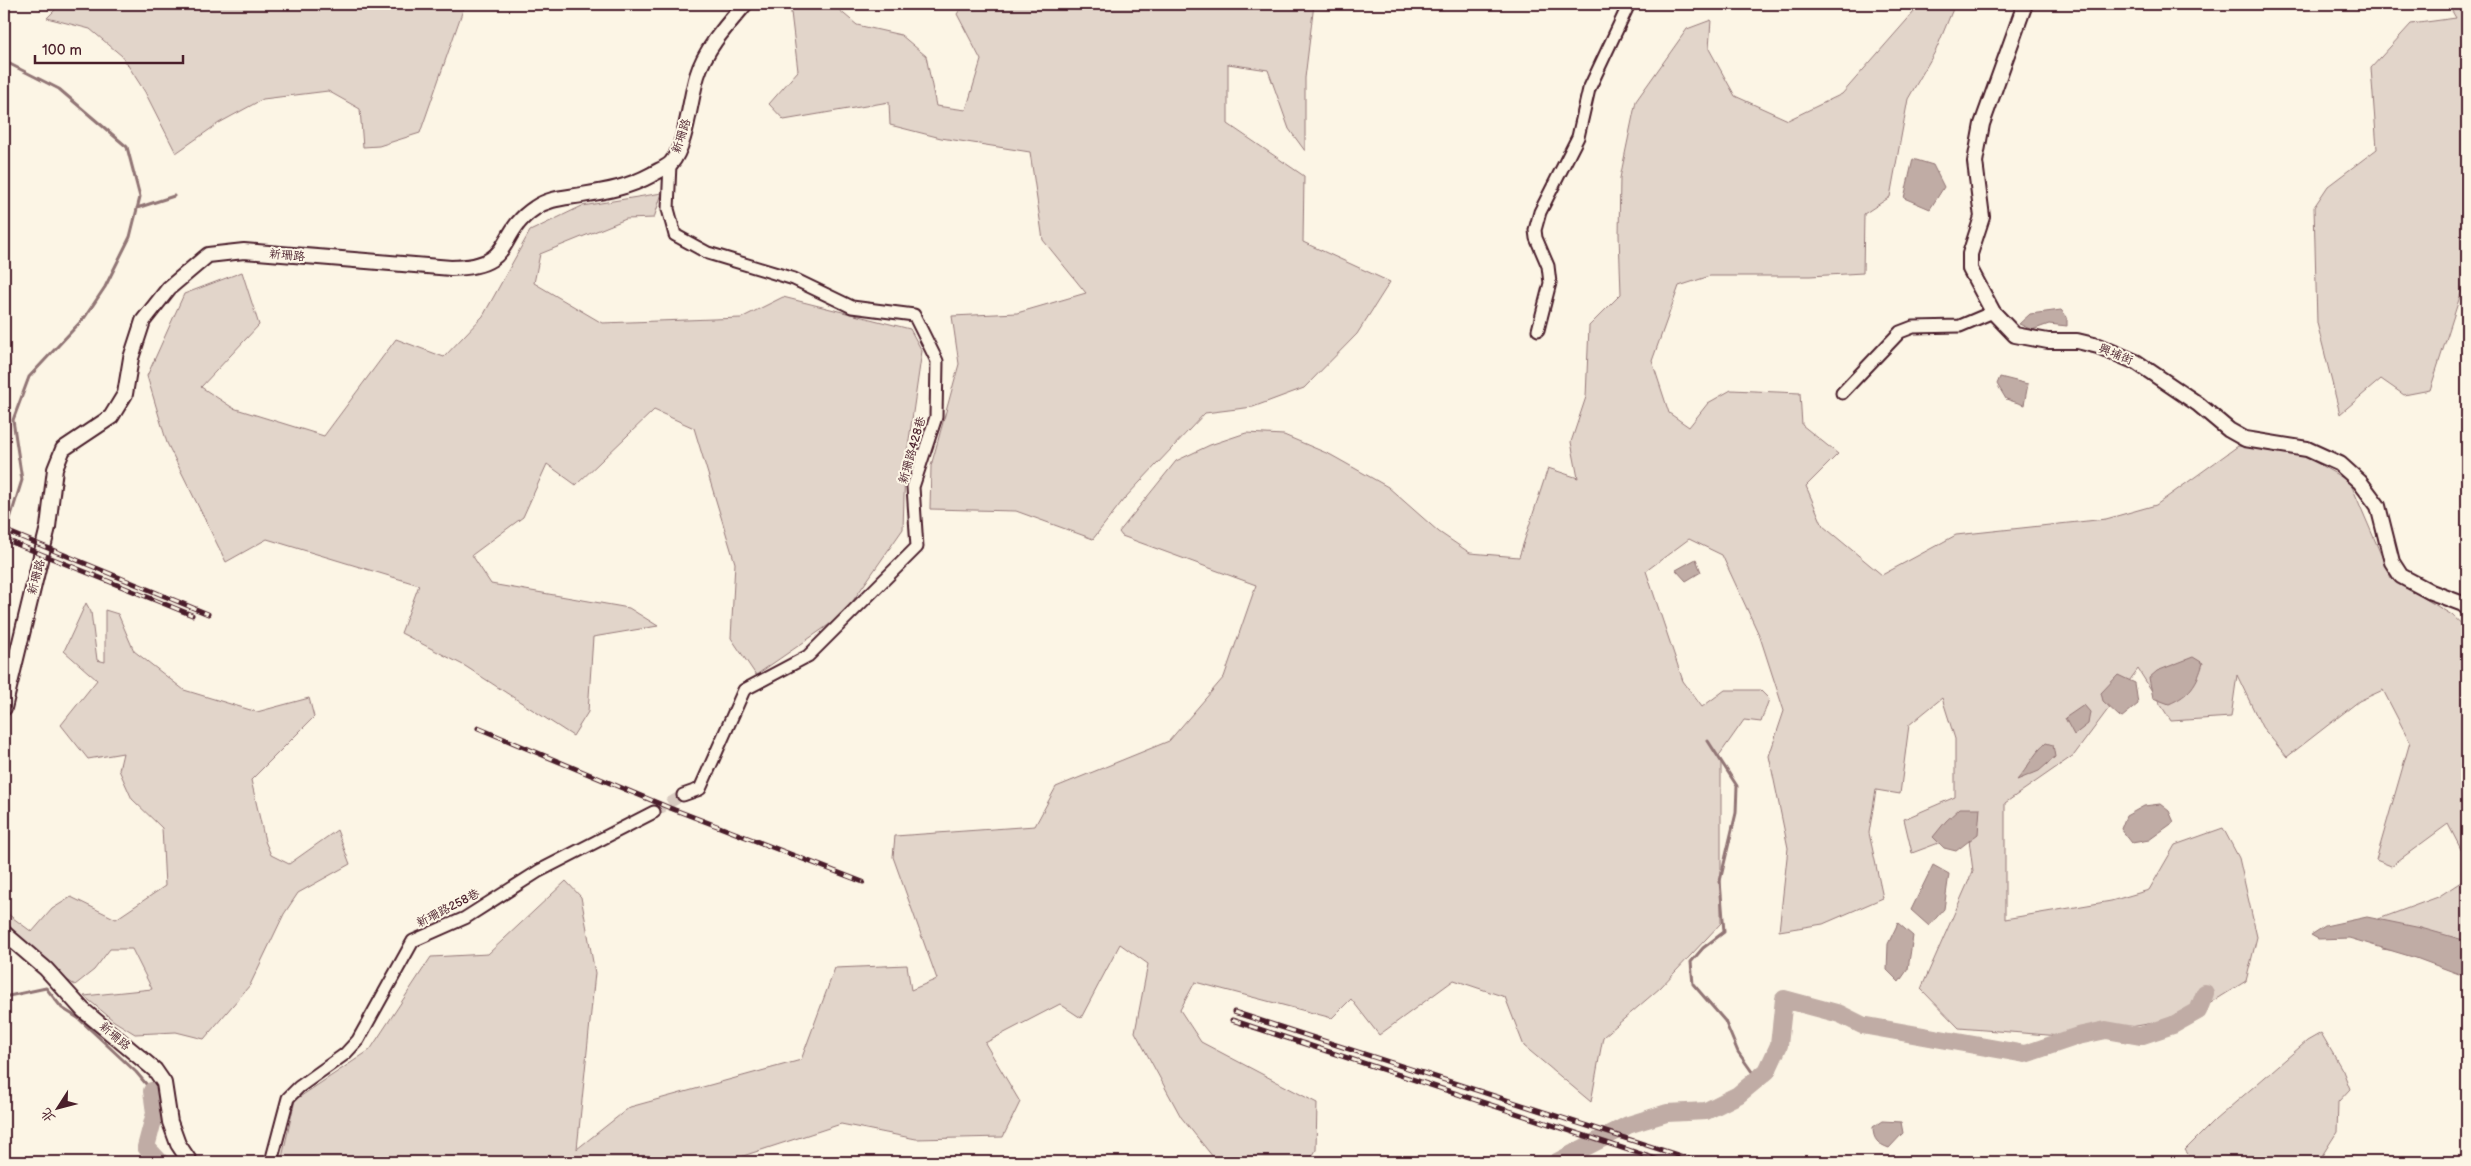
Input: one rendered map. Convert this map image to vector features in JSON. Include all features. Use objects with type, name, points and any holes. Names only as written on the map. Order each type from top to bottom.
[{"type":"street","name":"新珊路","points":[[4,708],[48,528],[55,469],[63,449],[111,417],[125,394],[131,358],[143,321],[169,288],[208,255],[244,251],[451,268],[472,268],[490,262],[505,246],[524,215],[542,203],[633,184],[670,164],[677,152],[697,75],[706,55],[727,24],[745,4]]},
{"type":"street","points":[[1538,330],[1550,283],[1548,266],[1536,238],[1540,212],[1578,137],[1589,89],[1629,4]]},
{"type":"street","name":"興埔街","points":[[2025,4],[1982,124],[1975,162],[1982,217],[1970,254],[1970,269],[1994,312],[2014,336],[2098,346],[2136,362],[2198,404],[2228,430],[2245,439],[2307,449],[2340,464],[2360,482],[2378,506],[2392,562],[2401,576],[2411,583],[2462,604],[2467,608]]},
{"type":"street","name":"新珊路428巷","points":[[670,164],[668,210],[675,235],[708,253],[794,279],[852,307],[914,315],[937,361],[936,417],[913,487],[917,547],[808,656],[744,690],[700,789],[683,795]]},
{"type":"street","points":[[1842,393],[1900,332],[1913,327],[1960,326],[1994,312]]},
{"type":"street","name":"新珊路258巷","points":[[271,1162],[288,1098],[299,1087],[345,1054],[358,1040],[413,941],[465,918],[539,871],[654,812]]},
{"type":"street","name":"新珊路","points":[[4,933],[46,969],[83,1010],[155,1070],[164,1083],[170,1122],[178,1144],[190,1162]]},
{"type":"shaded area","points":[[76,4],[465,4],[420,133],[379,146],[363,147],[360,109],[328,91],[263,99],[219,123],[176,153],[145,92],[122,56],[90,29],[47,18],[59,6]]},
{"type":"shaded area","points":[[790,4],[832,4],[857,25],[901,35],[926,56],[936,106],[966,110],[981,60],[957,14],[964,4],[1314,4],[1305,78],[1305,151],[1289,129],[1268,70],[1228,64],[1228,124],[1304,176],[1303,242],[1390,282],[1357,334],[1304,388],[1253,407],[1205,413],[1124,499],[1093,539],[1016,511],[930,509],[931,466],[959,364],[952,316],[1017,313],[1086,293],[1043,240],[1030,152],[941,138],[890,125],[889,102],[784,120],[769,104],[798,71]]},
{"type":"shaded area","points":[[1921,4],[1955,4],[1936,50],[1908,99],[1890,197],[1864,214],[1863,273],[1810,276],[1710,276],[1679,286],[1652,361],[1669,413],[1689,427],[1708,403],[1731,390],[1800,393],[1802,425],[1838,454],[1806,486],[1823,526],[1882,575],[1956,535],[2106,519],[2156,505],[2238,446],[2303,455],[2350,482],[2391,578],[2452,615],[2467,629],[2467,861],[2448,824],[2391,866],[2376,860],[2410,742],[2383,690],[2359,701],[2287,757],[2262,727],[2237,675],[2231,717],[2171,721],[2138,669],[2074,755],[2005,803],[2005,919],[2111,901],[2149,890],[2175,845],[2223,828],[2239,858],[2257,937],[2246,981],[2188,1017],[2073,1037],[1959,1028],[1921,989],[1973,871],[1968,832],[1912,853],[1904,819],[1955,797],[1955,739],[1942,698],[1909,725],[1900,794],[1876,790],[1869,833],[1883,898],[1823,924],[1779,931],[1788,848],[1769,756],[1784,711],[1760,637],[1722,555],[1689,539],[1646,571],[1683,681],[1702,707],[1725,690],[1760,690],[1769,699],[1761,722],[1744,720],[1718,757],[1721,762],[1721,923],[1660,988],[1603,1037],[1591,1102],[1524,1046],[1505,997],[1454,980],[1379,1035],[1351,999],[1332,1018],[1195,982],[1180,1010],[1201,1042],[1317,1103],[1316,1150],[1309,1162],[1217,1162],[1181,1117],[1135,1032],[1148,964],[1120,944],[1081,1018],[1060,1004],[985,1043],[1020,1102],[1003,1137],[916,1139],[841,1124],[743,1156],[734,1162],[281,1162],[295,1100],[370,1050],[431,957],[488,954],[566,881],[581,897],[595,973],[577,1149],[630,1107],[801,1060],[835,968],[907,965],[911,990],[937,979],[893,857],[895,836],[1035,826],[1056,787],[1169,741],[1224,677],[1256,585],[1122,536],[1119,532],[1176,461],[1210,445],[1246,433],[1284,435],[1331,455],[1388,487],[1439,532],[1470,553],[1519,557],[1548,468],[1578,478],[1571,442],[1586,397],[1589,326],[1621,294],[1620,178],[1636,101],[1687,29],[1711,20],[1709,49],[1735,96],[1788,120],[1842,94]]},
{"type":"shaded area","points":[[2448,4],[2467,4],[2467,285],[2463,287],[2430,390],[2404,395],[2381,379],[2340,414],[2317,323],[2314,207],[2328,186],[2377,149],[2371,68],[2411,24],[2456,18]]},
{"type":"shaded area","points":[[1913,159],[1933,165],[1944,187],[1930,209],[1904,198]]},
{"type":"shaded area","points":[[662,193],[654,218],[626,219],[540,254],[534,283],[602,323],[741,318],[783,297],[910,329],[922,351],[905,467],[903,529],[843,615],[756,675],[731,638],[735,563],[694,428],[654,410],[576,485],[547,464],[523,517],[472,555],[491,584],[629,608],[658,626],[593,637],[588,712],[573,736],[465,666],[401,633],[419,585],[267,539],[226,562],[167,443],[147,376],[184,294],[242,272],[259,325],[201,387],[233,408],[324,436],[396,339],[444,357],[483,316],[530,231],[582,206]]},
{"type":"shaded area","points":[[2061,310],[2067,317],[2067,326],[2049,324],[2032,330],[2019,324],[2030,314]]},
{"type":"shaded area","points":[[2000,377],[2028,384],[2024,405],[2006,399],[1997,384]]},
{"type":"shaded area","points":[[1696,559],[1701,572],[1686,581],[1676,570]]},
{"type":"shaded area","points":[[86,603],[91,612],[97,660],[105,662],[105,610],[118,614],[134,651],[184,690],[257,712],[309,698],[314,717],[251,780],[265,841],[271,855],[289,864],[337,830],[350,864],[298,893],[284,914],[250,985],[204,1039],[176,1032],[135,1034],[114,1021],[84,996],[152,989],[132,949],[110,949],[94,970],[75,985],[37,961],[4,918],[4,872],[9,915],[32,932],[52,909],[71,897],[116,919],[165,886],[162,828],[132,799],[119,770],[123,753],[88,759],[61,725],[97,680],[64,651]]},
{"type":"shaded area","points":[[2193,657],[2203,663],[2192,688],[2182,697],[2169,704],[2153,698],[2149,678],[2157,671]]},
{"type":"shaded area","points":[[2118,675],[2135,683],[2138,704],[2121,718],[2103,701],[2101,693]]},
{"type":"shaded area","points":[[2084,705],[2090,712],[2088,724],[2074,735],[2065,718]]},
{"type":"shaded area","points":[[2046,743],[2053,745],[2055,757],[2039,771],[2017,780],[2038,752]]},
{"type":"shaded area","points":[[2160,804],[2169,811],[2174,822],[2149,840],[2132,843],[2121,829],[2126,816],[2144,806]]},
{"type":"shaded area","points":[[1960,808],[1980,808],[1978,834],[1956,851],[1944,848],[1933,837]]},
{"type":"shaded area","points":[[1933,865],[1949,874],[1944,909],[1929,926],[1911,910]]},
{"type":"shaded area","points":[[2467,878],[2467,961],[2382,949],[2376,920],[2438,897]]},
{"type":"shaded area","points":[[2367,917],[2421,928],[2467,941],[2467,977],[2416,958],[2349,938],[2318,939],[2311,935],[2325,926]]},
{"type":"shaded area","points":[[1898,923],[1913,936],[1908,969],[1899,982],[1887,970],[1888,944]]},
{"type":"shaded area","points":[[2321,1033],[2343,1071],[2350,1089],[2338,1102],[2337,1132],[2318,1162],[2194,1162],[2185,1150],[2215,1120],[2307,1041]]},
{"type":"shaded area","points":[[1882,1121],[1901,1122],[1903,1133],[1889,1148],[1879,1143],[1874,1135],[1873,1127]]},
{"type":"waterway","points":[[4,61],[59,89],[127,147],[140,197],[130,237],[105,287],[85,317],[29,377],[13,420],[22,480],[4,538]]},
{"type":"waterway","points":[[137,208],[174,196]]},
{"type":"waterway","points":[[1708,741],[1737,786],[1736,813],[1720,881],[1724,932],[1703,948],[1691,962],[1693,984],[1725,1021],[1738,1052],[1757,1079]]},
{"type":"waterway","points":[[4,997],[46,988],[62,1008],[78,1018],[136,1072],[152,1091]]},
{"type":"waterway","points":[[1557,1162],[1628,1125],[1667,1113],[1706,1111],[1738,1095],[1767,1071],[1779,1045],[1784,999],[1840,1014],[1862,1025],[2025,1054],[2078,1036],[2106,1030],[2140,1036],[2173,1025],[2198,1011],[2205,993]]},
{"type":"waterway","points":[[152,1091],[155,1113],[146,1147],[160,1162]]},
{"type":"tunnel","points":[[654,812],[683,795]]},
{"type":"railway","points":[[4,530],[208,614]]},
{"type":"railway","points":[[4,539],[192,615]]},
{"type":"railway","points":[[478,728],[670,808],[863,882]]},
{"type":"railway","points":[[1234,1012],[1699,1162]]},
{"type":"railway","points":[[1232,1020],[1665,1162]]}]
